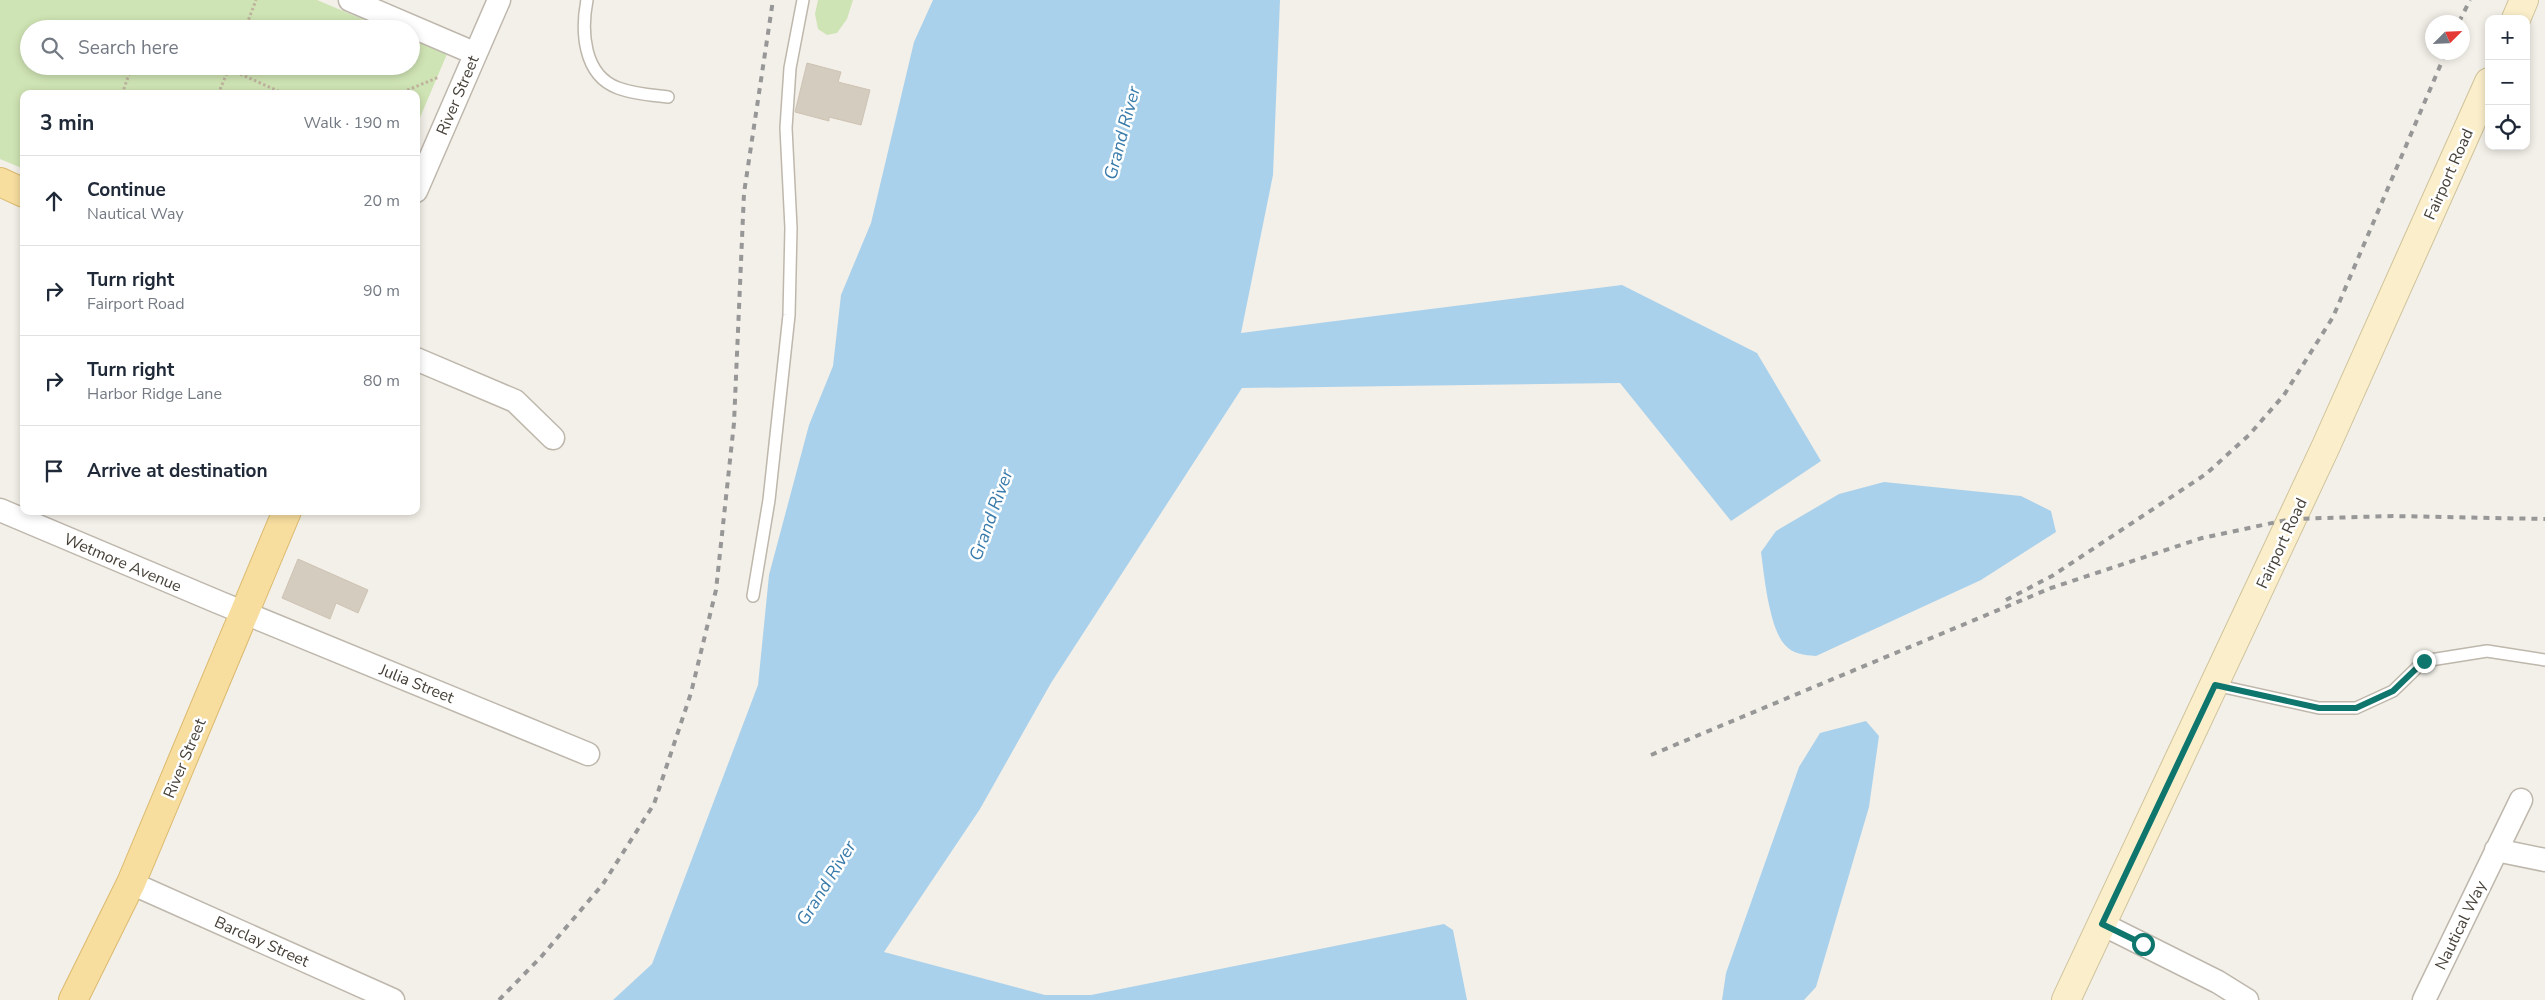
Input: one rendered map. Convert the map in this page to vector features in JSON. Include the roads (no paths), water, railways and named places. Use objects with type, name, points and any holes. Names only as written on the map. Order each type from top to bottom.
[{"type":"main road","points":[[0,182],[20,191]]},
{"type":"main road","name":"River Street","points":[[73,1000],[131,883],[285,515]]},
{"type":"street","points":[[350,0],[397,20]]},
{"type":"street","name":"River Street","points":[[420,181],[474,53],[499,0]]},
{"type":"street","points":[[2518,15],[2524,0]]},
{"type":"street","points":[[420,30],[474,53]]},
{"type":"street","name":"Fairport Road","points":[[2066,1000],[2326,446],[2485,91]]},
{"type":"street","points":[[420,361],[515,401],[553,438]]},
{"type":"street","name":"Wetmore Avenue","points":[[0,510],[246,612]]},
{"type":"street","name":"Julia Street","points":[[246,612],[588,754]]},
{"type":"street","name":"Nautical Way","points":[[2424,1000],[2521,800]]},
{"type":"street","points":[[2496,850],[2545,860]]},
{"type":"street","name":"Barclay Street","points":[[131,883],[394,1000]]},
{"type":"street","points":[[2102,924],[2218,982],[2244,999]]},
{"type":"lane","points":[[587,0],[584,35],[588,55],[595,70],[616,88],[631,93],[668,97]]},
{"type":"lane","points":[[753,596],[769,500],[789,315],[791,228],[786,128],[790,68],[803,0]]},
{"type":"lane","points":[[2215,685],[2319,708],[2356,708],[2393,691],[2424,661],[2487,651],[2545,660]]},
{"type":"water","name":"Grand River","points":[[933,0],[1280,0],[1273,175],[1241,333],[1622,285],[1757,353],[1821,461],[1731,521],[1620,383],[1242,388],[1051,683],[980,809],[884,952],[1045,995],[1091,995],[1444,924],[1453,930],[1467,1000],[613,1000],[652,964],[758,685],[769,575],[809,425],[833,366],[841,295],[871,223],[914,42]]},
{"type":"water","points":[[1884,482],[2021,496],[2051,511],[2056,532],[1981,580],[1816,656],[1795,652],[1785,645],[1779,637],[1775,626],[1768,600],[1761,552],[1776,531],[1839,494]]},
{"type":"water","points":[[1866,721],[1879,736],[1869,807],[1816,987],[1804,1000],[1722,1000],[1726,973],[1799,767],[1820,733]]},
{"type":"railway","points":[[499,1000],[541,957],[603,884],[654,804],[691,693],[716,590],[734,423],[744,193],[773,0]]},
{"type":"railway","points":[[2462,15],[2470,0]]},
{"type":"railway","points":[[2006,600],[2052,576],[2206,474],[2249,435],[2284,395],[2333,317],[2443,60]]},
{"type":"railway","points":[[1651,755],[2051,588],[2202,538],[2291,519],[2393,516],[2545,519]]}]
